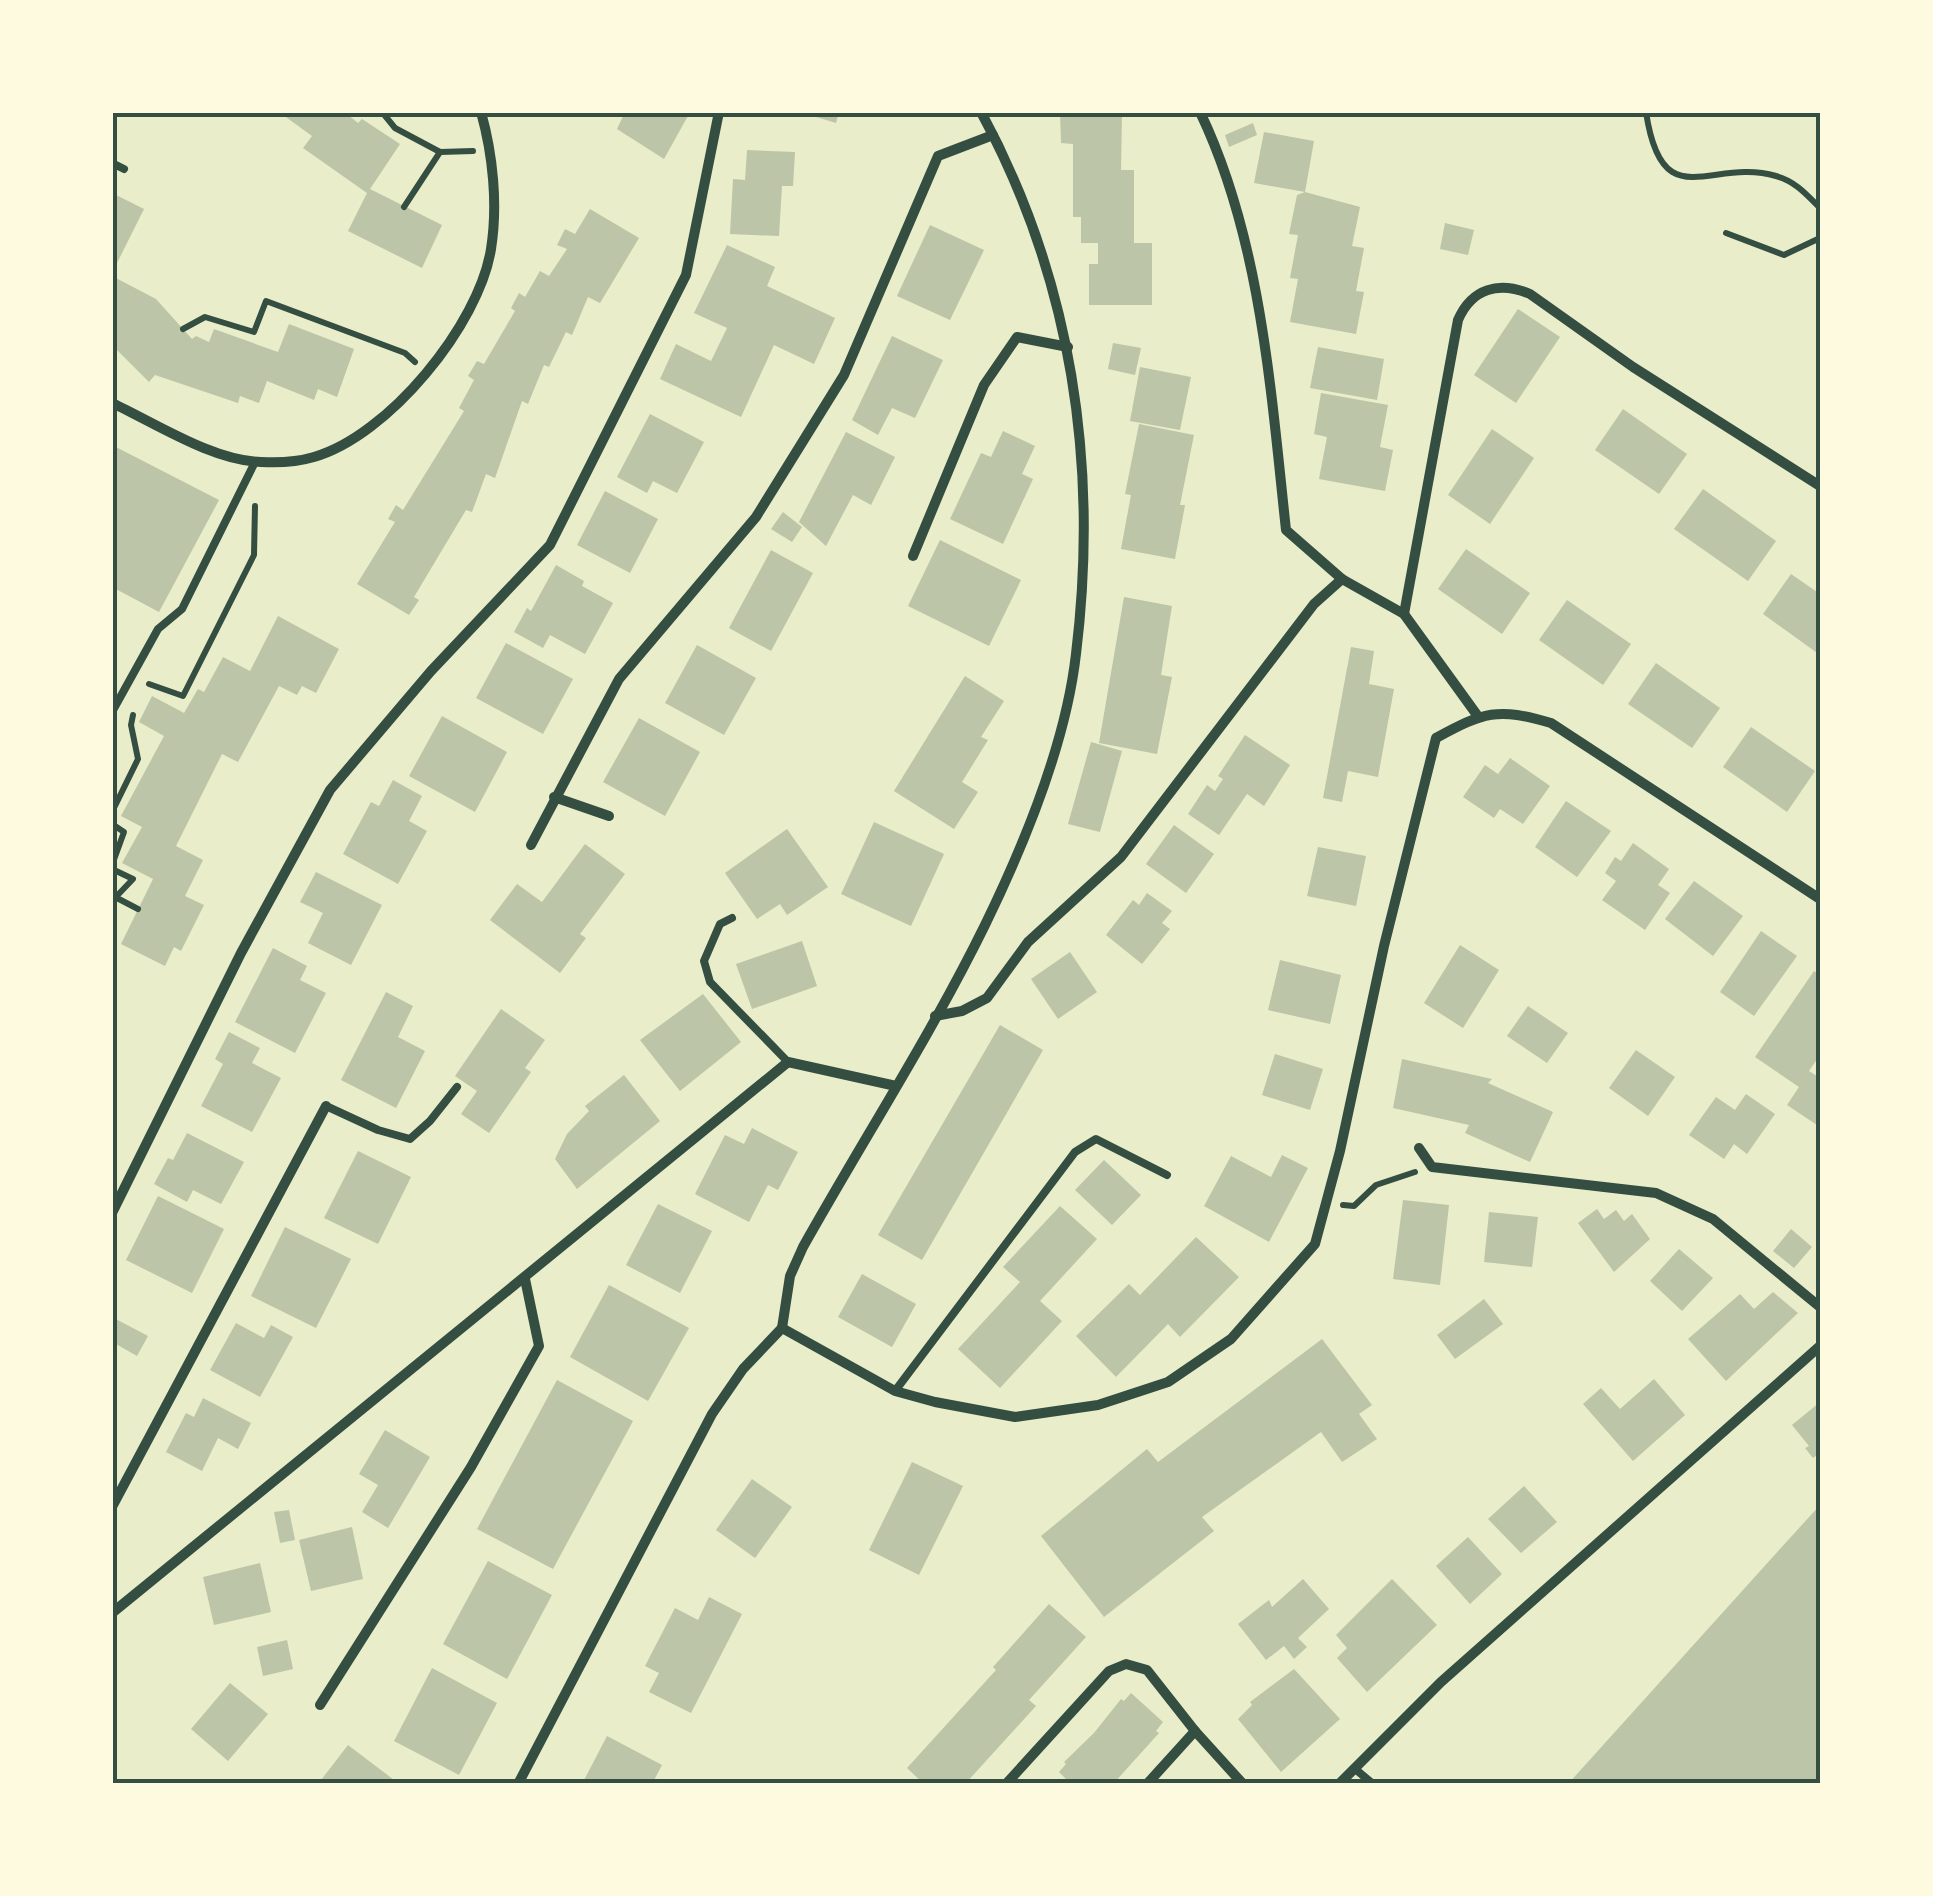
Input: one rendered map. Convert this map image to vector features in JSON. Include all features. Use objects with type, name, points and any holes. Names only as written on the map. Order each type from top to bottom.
[{"type":"street","points":[[112,403],[220,454],[255,462],[316,456],[369,428],[426,373],[471,308],[491,250],[493,184],[481,112]]},
{"type":"street","points":[[112,1213],[241,952],[330,790],[431,670],[550,545],[686,274],[719,112]]},
{"type":"street","points":[[518,1784],[712,1414],[743,1369],[782,1328],[790,1276],[802,1247],[985,924],[1033,811],[1058,736],[1076,656],[1082,503],[1079,425],[1068,347],[1038,236],[1025,200],[981,112]]},
{"type":"street","points":[[1200,112],[1223,159],[1264,332],[1286,530],[1342,580],[1404,614],[1477,716]]},
{"type":"street","points":[[531,845],[619,679],[756,517],[844,375],[938,156],[993,135]]},
{"type":"street","points":[[1404,614],[1458,320],[1464,306],[1484,290],[1512,286],[1530,294],[1633,367],[1820,486]]},
{"type":"street","points":[[913,556],[984,385],[1017,337],[1068,347]]},
{"type":"street","points":[[935,1016],[962,1011],[987,998],[1028,942],[1120,857],[1314,604],[1342,580]]},
{"type":"street","points":[[782,1328],[895,1391],[1015,1417],[1098,1405],[1168,1382],[1232,1339],[1316,1244],[1436,738],[1477,716],[1516,713],[1551,723],[1820,900]]},
{"type":"street","points":[[554,797],[609,816]]},
{"type":"street","points":[[114,1612],[788,1062],[896,1086]]},
{"type":"street","points":[[112,1507],[326,1106]]},
{"type":"street","points":[[1419,1148],[1432,1167],[1656,1193],[1713,1219],[1820,1308]]},
{"type":"street","points":[[320,1705],[471,1467],[539,1346],[526,1279]]},
{"type":"street","points":[[1339,1784],[1442,1682],[1820,1346]]},
{"type":"street","points":[[112,1594],[114,1612]]},
{"type":"street","points":[[1006,1784],[1109,1671],[1126,1664],[1147,1670],[1244,1784]]},
{"type":"street","points":[[1147,1784],[1195,1731]]},
{"type":"lane","points":[[112,163],[124,169]]},
{"type":"lane","points":[[112,712],[158,629],[182,610],[255,462]]},
{"type":"lane","points":[[732,918],[720,924],[704,960],[710,982],[788,1062]]},
{"type":"lane","points":[[326,1106],[378,1130],[410,1139],[457,1087]]},
{"type":"lane","points":[[895,1391],[1075,1152],[1096,1139],[1167,1174]]},
{"type":"lane","points":[[1354,1768],[1373,1784]]},
{"type":"path","points":[[382,112],[394,128],[440,152],[490,150]]},
{"type":"path","points":[[1646,112],[1650,140],[1665,168],[1678,176],[1776,176],[1802,189],[1820,208]]},
{"type":"path","points":[[404,206],[440,152]]},
{"type":"path","points":[[1726,233],[1784,255],[1820,238]]},
{"type":"path","points":[[182,329],[205,316],[254,332],[266,302],[405,353],[426,373]]},
{"type":"path","points":[[140,697],[147,683],[184,696],[254,555],[255,462]]},
{"type":"path","points":[[112,812],[138,759],[131,725],[133,712]]},
{"type":"path","points":[[112,824],[124,832],[112,867],[133,878],[114,899],[138,909]]},
{"type":"path","points":[[1326,1204],[1354,1206],[1376,1185],[1432,1167]]},
{"type":"building","points":[[279,112],[350,112],[348,115],[358,123],[362,119],[400,144],[370,189],[442,225],[422,268],[348,231],[367,193],[303,148],[312,136]]},
{"type":"building","points":[[625,112],[689,114],[664,159],[617,129]]},
{"type":"building","points":[[800,112],[839,112],[836,123]]},
{"type":"building","points":[[1060,112],[1122,112],[1121,170],[1134,170],[1134,243],[1152,243],[1152,305],[1089,305],[1089,264],[1098,264],[1098,243],[1081,243],[1081,217],[1073,217],[1073,144],[1061,143]]},
{"type":"building","points":[[1253,123],[1257,135],[1229,147],[1225,135]]},
{"type":"building","points":[[1264,132],[1314,141],[1305,192],[1254,183]]},
{"type":"building","points":[[747,150],[795,152],[793,186],[782,186],[779,236],[730,234],[733,179],[745,180]]},
{"type":"building","points":[[1305,192],[1360,207],[1352,246],[1364,248],[1356,291],[1364,292],[1356,334],[1290,322],[1298,279],[1290,278],[1298,235],[1289,234],[1297,195]]},
{"type":"building","points":[[112,193],[144,209],[112,273]]},
{"type":"building","points":[[590,209],[639,238],[600,303],[588,297],[572,335],[566,332],[549,367],[544,365],[528,404],[522,401],[495,478],[486,474],[472,512],[466,510],[414,597],[419,600],[409,615],[357,584],[395,522],[388,519],[396,505],[403,510],[464,411],[459,408],[474,380],[468,376],[477,361],[484,364],[515,311],[511,308],[519,293],[525,297],[540,271],[549,276],[567,249],[557,245],[565,229],[575,234]]},
{"type":"building","points":[[1445,223],[1474,230],[1468,255],[1440,249]]},
{"type":"building","points":[[930,225],[984,250],[950,320],[897,296]]},
{"type":"building","points":[[727,245],[775,267],[767,286],[835,318],[814,364],[774,345],[741,417],[660,379],[676,344],[711,361],[727,328],[694,313]]},
{"type":"building","points":[[112,276],[156,299],[192,339],[196,336],[209,342],[214,329],[278,352],[289,324],[354,349],[337,397],[318,389],[314,400],[267,381],[259,403],[240,396],[238,403],[155,375],[149,382],[112,345]]},
{"type":"building","points":[[1518,309],[1560,337],[1516,403],[1474,375]]},
{"type":"building","points":[[892,336],[943,360],[915,418],[892,408],[878,435],[852,420]]},
{"type":"building","points":[[1113,343],[1141,348],[1135,375],[1108,369]]},
{"type":"building","points":[[1318,347],[1384,359],[1377,400],[1310,388]]},
{"type":"building","points":[[1140,367],[1191,377],[1180,430],[1130,421]]},
{"type":"building","points":[[1321,393],[1388,405],[1380,447],[1393,450],[1385,491],[1319,479],[1327,437],[1314,434]]},
{"type":"building","points":[[1623,409],[1687,454],[1659,494],[1595,450]]},
{"type":"building","points":[[650,414],[704,442],[677,493],[653,481],[647,493],[617,477]]},
{"type":"building","points":[[1139,424],[1194,435],[1180,505],[1185,505],[1175,559],[1121,549],[1131,495],[1125,494]]},
{"type":"building","points":[[1492,429],[1534,458],[1490,524],[1448,495]]},
{"type":"building","points":[[1003,431],[1035,446],[1022,474],[1033,479],[1003,544],[950,519],[981,453],[991,457]]},
{"type":"building","points":[[846,432],[895,457],[871,505],[853,495],[826,546],[799,522]]},
{"type":"building","points":[[112,445],[219,500],[159,612],[112,587]]},
{"type":"building","points":[[1703,489],[1776,541],[1748,581],[1674,529]]},
{"type":"building","points":[[605,491],[658,519],[630,573],[577,545]]},
{"type":"building","points":[[783,512],[802,527],[792,542],[771,529]]},
{"type":"building","points":[[940,540],[1021,580],[989,646],[908,606]]},
{"type":"building","points":[[1466,549],[1530,593],[1502,634],[1438,589]]},
{"type":"building","points":[[771,550],[813,573],[771,651],[729,628]]},
{"type":"building","points":[[556,565],[584,581],[582,586],[613,603],[585,654],[550,635],[543,648],[514,632],[527,608],[531,611]]},
{"type":"building","points":[[1791,574],[1820,594],[1820,655],[1763,614]]},
{"type":"building","points":[[1124,597],[1172,606],[1161,675],[1172,677],[1157,754],[1099,743]]},
{"type":"building","points":[[1567,600],[1631,644],[1603,685],[1539,640]]},
{"type":"building","points":[[278,616],[339,649],[316,693],[302,686],[297,695],[279,686],[238,762],[222,754],[176,846],[203,860],[185,896],[204,905],[181,951],[174,947],[165,966],[121,944],[153,879],[122,863],[142,827],[121,816],[164,736],[139,722],[152,696],[184,713],[198,689],[204,692],[223,657],[250,671]]},
{"type":"building","points":[[506,643],[573,679],[543,734],[476,698]]},
{"type":"building","points":[[697,645],[756,678],[724,735],[665,703]]},
{"type":"building","points":[[1351,647],[1374,651],[1369,684],[1394,689],[1378,777],[1348,771],[1342,802],[1323,798]]},
{"type":"building","points":[[1656,663],[1720,708],[1692,748],[1628,704]]},
{"type":"building","points":[[965,676],[1004,701],[981,737],[988,740],[962,782],[978,792],[954,829],[894,791]]},
{"type":"building","points":[[442,716],[507,752],[475,812],[409,776]]},
{"type":"building","points":[[639,718],[700,752],[665,816],[603,782]]},
{"type":"building","points":[[1751,727],[1815,771],[1787,812],[1723,767]]},
{"type":"building","points":[[1245,735],[1290,765],[1264,806],[1247,794],[1219,835],[1188,814],[1207,785],[1215,791],[1223,779],[1218,776]]},
{"type":"building","points":[[1091,742],[1122,751],[1100,832],[1068,824]]},
{"type":"building","points":[[1510,758],[1550,786],[1523,824],[1500,809],[1494,818],[1463,797],[1485,765],[1498,774]]},
{"type":"building","points":[[393,780],[422,796],[409,821],[427,831],[398,884],[343,854],[371,802],[379,806]]},
{"type":"building","points":[[1566,801],[1611,831],[1577,877],[1535,847]]},
{"type":"building","points":[[874,822],[944,854],[911,926],[841,894]]},
{"type":"building","points":[[1174,825],[1214,854],[1186,893],[1146,864]]},
{"type":"building","points":[[787,829],[828,887],[787,915],[780,904],[757,919],[725,873]]},
{"type":"building","points":[[1633,843],[1669,869],[1658,885],[1670,893],[1645,930],[1602,900],[1616,881],[1605,873],[1615,857],[1621,861]]},
{"type":"building","points":[[585,844],[625,874],[580,934],[586,938],[560,973],[490,920],[517,884],[542,902]]},
{"type":"building","points":[[1318,847],[1366,856],[1356,906],[1307,896]]},
{"type":"building","points":[[316,872],[382,905],[351,965],[308,943],[323,913],[300,902]]},
{"type":"building","points":[[1694,881],[1743,916],[1713,956],[1665,919]]},
{"type":"building","points":[[1147,893],[1172,911],[1162,923],[1170,929],[1142,964],[1106,935],[1133,900],[1139,905]]},
{"type":"building","points":[[1761,931],[1797,956],[1754,1016],[1720,992]]},
{"type":"building","points":[[802,941],[817,986],[752,1009],[736,964]]},
{"type":"building","points":[[1460,945],[1499,970],[1463,1028],[1424,1003]]},
{"type":"building","points":[[273,948],[307,966],[300,980],[326,993],[295,1053],[235,1022]]},
{"type":"building","points":[[1070,952],[1097,992],[1058,1019],[1031,979]]},
{"type":"building","points":[[1280,960],[1341,975],[1330,1024],[1268,1010]]},
{"type":"building","points":[[1814,971],[1820,975],[1820,1055],[1809,1071],[1820,1078],[1820,1127],[1787,1105],[1799,1087],[1755,1057]]},
{"type":"building","points":[[386,992],[413,1006],[398,1037],[425,1051],[396,1108],[341,1080]]},
{"type":"building","points":[[703,994],[741,1042],[680,1091],[640,1040]]},
{"type":"building","points":[[1528,1006],[1568,1033],[1547,1063],[1507,1036]]},
{"type":"building","points":[[501,1009],[545,1040],[525,1068],[531,1072],[489,1133],[461,1114],[477,1091],[455,1076]]},
{"type":"building","points":[[1000,1025],[1043,1050],[922,1260],[878,1235]]},
{"type":"building","points":[[229,1032],[260,1048],[252,1063],[281,1078],[252,1132],[201,1106],[223,1064],[215,1059]]},
{"type":"building","points":[[1636,1050],[1675,1077],[1648,1116],[1609,1088]]},
{"type":"building","points":[[1275,1054],[1323,1069],[1310,1110],[1262,1095]]},
{"type":"building","points":[[1402,1059],[1492,1079],[1488,1083],[1553,1112],[1530,1162],[1465,1133],[1469,1125],[1393,1108]]},
{"type":"building","points":[[624,1075],[660,1121],[577,1189],[555,1159],[567,1134],[589,1111],[585,1106]]},
{"type":"building","points":[[1746,1094],[1775,1114],[1747,1154],[1734,1144],[1724,1159],[1689,1135],[1716,1097],[1735,1110]]},
{"type":"building","points":[[752,1128],[798,1152],[778,1190],[768,1185],[749,1222],[695,1194],[725,1135],[744,1144]]},
{"type":"building","points":[[187,1133],[244,1162],[221,1204],[193,1190],[187,1202],[154,1184]]},
{"type":"building","points":[[358,1151],[411,1177],[378,1244],[324,1218]]},
{"type":"building","points":[[1282,1155],[1308,1168],[1269,1242],[1204,1206],[1231,1156],[1271,1177]]},
{"type":"building","points":[[1104,1160],[1141,1195],[1112,1225],[1075,1190]]},
{"type":"building","points":[[158,1196],[224,1229],[192,1293],[126,1260]]},
{"type":"building","points":[[1403,1200],[1449,1205],[1440,1285],[1393,1279]]},
{"type":"building","points":[[658,1204],[712,1231],[680,1293],[626,1265]]},
{"type":"building","points":[[1060,1206],[1097,1239],[1040,1301],[1062,1321],[1000,1388],[958,1349],[1020,1282],[1003,1267]]},
{"type":"building","points":[[1597,1209],[1604,1219],[1616,1210],[1624,1221],[1632,1214],[1650,1239],[1614,1272],[1578,1223]]},
{"type":"building","points":[[1489,1212],[1538,1217],[1532,1267],[1484,1262]]},
{"type":"building","points":[[285,1227],[351,1259],[316,1328],[251,1296]]},
{"type":"building","points":[[1791,1229],[1812,1247],[1794,1268],[1773,1251]]},
{"type":"building","points":[[1196,1237],[1239,1277],[1180,1337],[1168,1324],[1116,1377],[1076,1336],[1129,1284],[1140,1295]]},
{"type":"building","points":[[1679,1249],[1713,1278],[1682,1311],[1650,1281]]},
{"type":"building","points":[[862,1274],[916,1304],[892,1347],[838,1317]]},
{"type":"building","points":[[609,1285],[689,1328],[648,1401],[570,1357]]},
{"type":"building","points":[[1773,1292],[1798,1313],[1726,1381],[1688,1339],[1740,1294],[1754,1309]]},
{"type":"building","points":[[1484,1299],[1503,1324],[1455,1359],[1437,1335]]},
{"type":"building","points":[[112,1317],[148,1336],[137,1356],[116,1344],[112,1350]]},
{"type":"building","points":[[236,1323],[264,1338],[271,1325],[293,1337],[260,1397],[210,1370]]},
{"type":"building","points":[[1322,1339],[1372,1405],[1359,1414],[1377,1439],[1342,1462],[1321,1432],[1202,1517],[1214,1531],[1104,1617],[1041,1536],[1147,1449],[1158,1462]]},
{"type":"building","points":[[1654,1379],[1685,1415],[1633,1461],[1583,1404],[1601,1388],[1620,1409]]},
{"type":"building","points":[[557,1380],[633,1421],[553,1569],[477,1529]]},
{"type":"building","points":[[203,1398],[251,1423],[238,1449],[218,1438],[202,1471],[166,1452],[186,1413],[194,1417]]},
{"type":"building","points":[[1820,1402],[1820,1460],[1805,1448],[1809,1446],[1792,1425]]},
{"type":"building","points":[[385,1430],[430,1457],[388,1528],[362,1512],[378,1485],[359,1474]]},
{"type":"building","points":[[912,1462],[963,1486],[919,1575],[869,1550]]},
{"type":"building","points":[[752,1479],[792,1507],[755,1558],[716,1530]]},
{"type":"building","points":[[1524,1486],[1557,1522],[1521,1553],[1488,1519]]},
{"type":"building","points":[[1820,1505],[1820,1784],[1568,1784],[1780,1549]]},
{"type":"building","points":[[289,1510],[295,1540],[280,1543],[274,1512]]},
{"type":"building","points":[[352,1527],[363,1579],[311,1591],[299,1540]]},
{"type":"building","points":[[1468,1537],[1502,1574],[1470,1604],[1436,1566]]},
{"type":"building","points":[[488,1561],[552,1595],[507,1679],[443,1644]]},
{"type":"building","points":[[260,1563],[271,1612],[214,1625],[203,1577]]},
{"type":"building","points":[[1303,1579],[1329,1609],[1298,1638],[1307,1647],[1294,1659],[1284,1646],[1266,1660],[1238,1624],[1269,1600],[1272,1607]]},
{"type":"building","points":[[1392,1579],[1437,1625],[1367,1692],[1337,1658],[1347,1648],[1336,1635]]},
{"type":"building","points":[[709,1597],[742,1614],[691,1713],[649,1692],[659,1673],[645,1666],[675,1608],[698,1620]]},
{"type":"building","points":[[1049,1604],[1086,1637],[1029,1700],[1036,1706],[965,1784],[924,1784],[907,1768],[996,1670],[993,1667]]},
{"type":"building","points":[[287,1640],[293,1669],[263,1676],[257,1647]]},
{"type":"building","points":[[432,1668],[497,1703],[459,1775],[394,1741]]},
{"type":"building","points":[[1294,1669],[1340,1719],[1281,1772],[1238,1719],[1252,1705],[1250,1702]]},
{"type":"building","points":[[230,1683],[268,1714],[228,1761],[191,1729]]},
{"type":"building","points":[[1131,1693],[1163,1722],[1156,1731],[1159,1733],[1113,1784],[1071,1784],[1059,1772],[1064,1762]]},
{"type":"building","points":[[607,1736],[662,1765],[652,1784],[582,1784]]},
{"type":"building","points":[[348,1745],[394,1780],[391,1784],[318,1784]]}]
